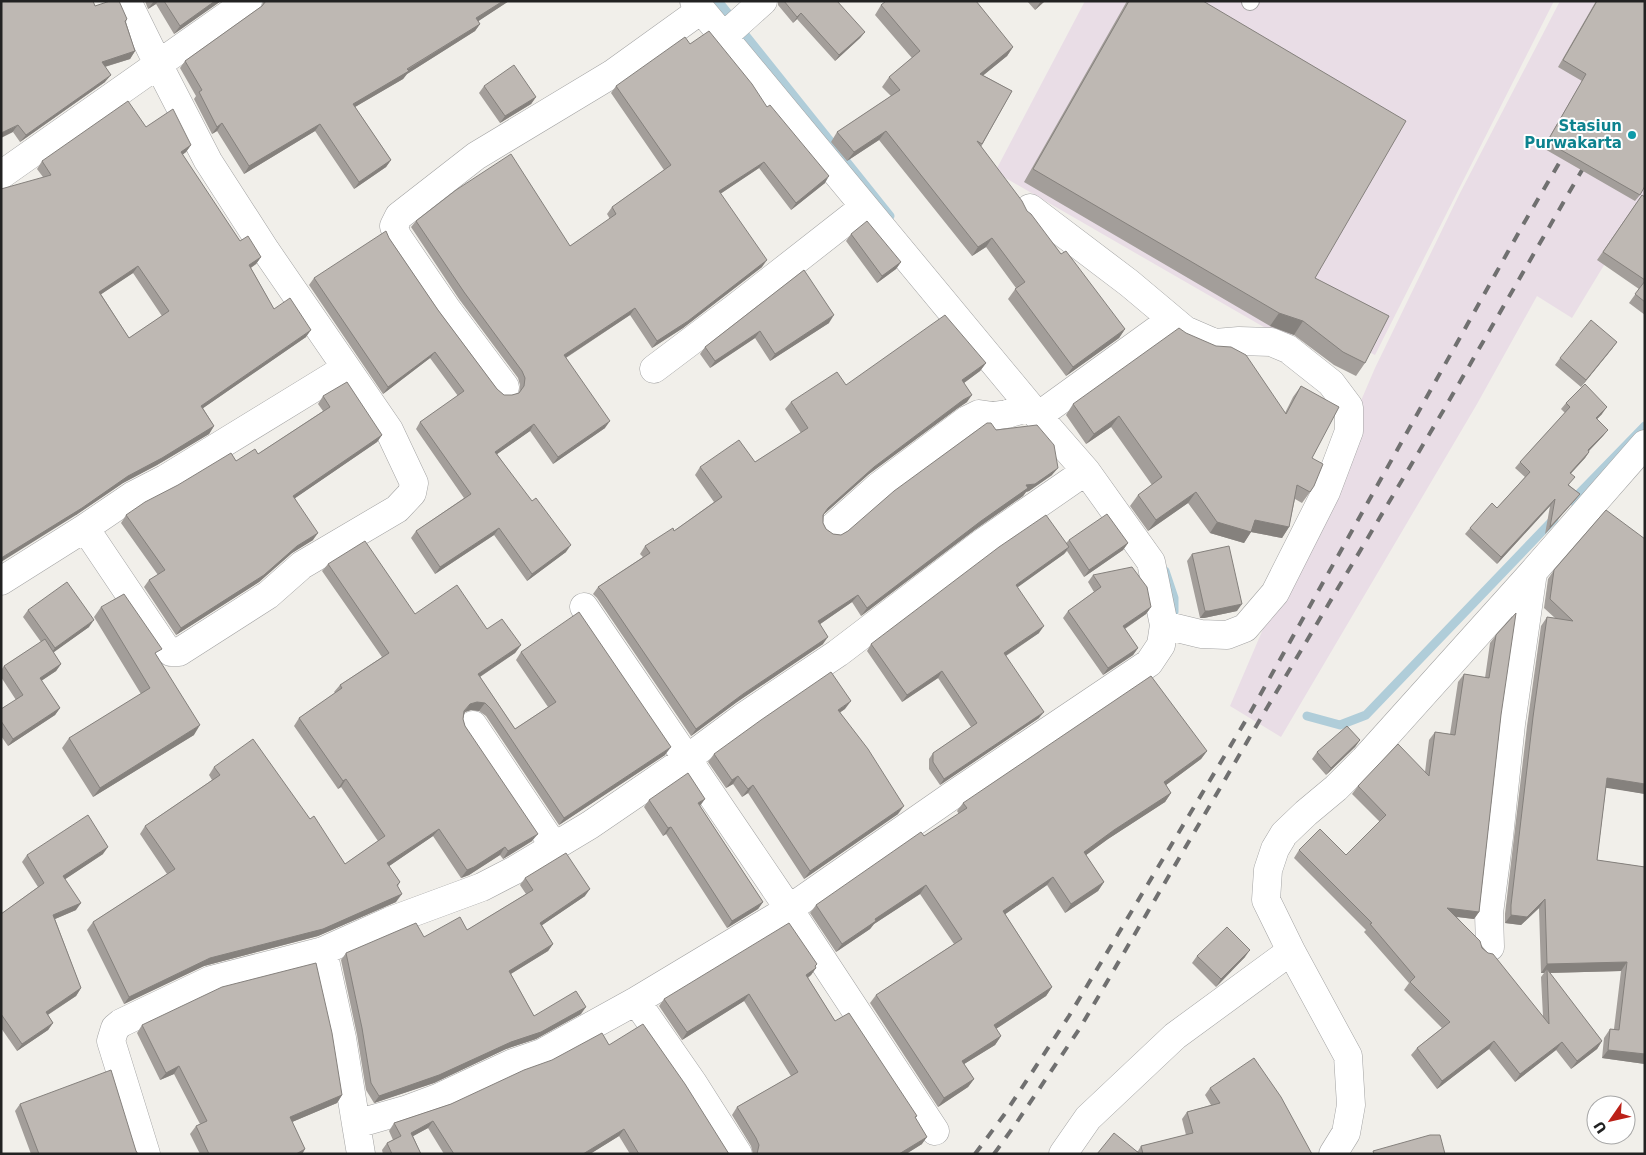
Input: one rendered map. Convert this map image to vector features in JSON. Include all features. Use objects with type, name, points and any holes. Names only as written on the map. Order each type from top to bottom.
[{"type":"street","points":[[85,528],[165,646],[171,652],[179,652],[268,595],[302,565],[397,509],[412,494],[414,483],[389,430],[266,250],[208,161],[127,1]]},
{"type":"street","points":[[1,174],[248,1]]},
{"type":"street","points":[[726,35],[763,1]]},
{"type":"street","points":[[356,1124],[405,1110],[440,1097],[513,1062],[542,1053],[636,1001],[790,909],[950,797],[1149,663],[1161,645],[1164,625],[1151,562],[1086,471],[1040,410],[864,207],[726,35],[698,6],[612,74],[476,156],[399,216],[394,226],[397,236],[446,308],[505,387]]},
{"type":"street","points":[[654,369],[864,207]]},
{"type":"street","points":[[1030,208],[1129,283],[1185,330],[1215,343],[1239,341],[1271,342],[1288,349],[1330,383],[1349,407],[1349,431],[1326,492],[1275,593],[1245,628],[1227,635],[1201,634],[1164,625]]},
{"type":"street","points":[[833,527],[879,486],[967,420],[979,414],[993,416],[1040,410],[1172,319]]},
{"type":"street","points":[[1,581],[132,496],[346,368]]},
{"type":"street","points":[[1334,1154],[1346,1133],[1351,1105],[1348,1056],[1291,951],[1266,900],[1268,870],[1275,848],[1284,834],[1336,788],[1364,760],[1645,444]]},
{"type":"street","points":[[146,1154],[111,1041],[115,1028],[121,1023],[211,980],[323,951],[390,921],[482,886],[515,870],[590,825],[688,758],[746,715],[838,653],[985,541],[1086,471]]},
{"type":"street","points":[[1490,947],[1489,913],[1511,724],[1533,572]]},
{"type":"street","points":[[584,607],[790,909],[935,1131]]},
{"type":"street","points":[[473,725],[554,846]]},
{"type":"street","points":[[323,951],[342,1038],[360,1154]]},
{"type":"street","points":[[1063,1154],[1088,1118],[1175,1036],[1291,951]]},
{"type":"street","points":[[636,1001],[738,1154]]},
{"type":"shaded area","points":[[1085,1],[1554,1],[1375,355],[1300,317],[1288,341],[995,172]]},
{"type":"shaded area","name":"Stasiun Purwakarta","points":[[1560,1],[1645,1],[1645,213],[1638,209],[1572,318],[1537,296],[1477,404],[1281,737],[1230,706],[1375,368],[1459,195]]},
{"type":"building","points":[[1,1],[93,1],[95,6],[110,1],[119,1],[127,19],[125,21],[135,51],[102,62],[111,75],[26,135],[18,125],[1,133]]},
{"type":"building","points":[[164,1],[215,1],[180,26]]},
{"type":"building","points":[[266,1],[503,1],[476,18],[480,24],[407,69],[409,71],[353,104],[391,160],[359,182],[320,124],[249,166],[222,123],[217,127],[199,92],[202,90],[185,61],[262,6]]},
{"type":"building","points":[[784,1],[837,1],[865,32],[839,55],[801,13],[797,17]]},
{"type":"building","points":[[886,1],[976,1],[1013,47],[980,74],[1012,91],[982,144],[977,141],[1022,201],[1027,211],[1061,254],[1066,251],[1125,329],[1073,367],[1015,289],[1025,282],[992,238],[978,247],[886,131],[854,152],[837,132],[900,90],[889,77],[920,51],[881,5]]},
{"type":"building","points":[[1129,1],[1203,1],[1406,121],[1315,278],[1389,316],[1365,363],[1343,352],[1303,321],[1279,313],[1033,169]]},
{"type":"building","points":[[1597,1],[1645,1],[1645,186],[1640,195],[1547,142],[1586,74],[1563,60]]},
{"type":"building","points":[[709,31],[752,84],[767,107],[770,105],[829,176],[796,203],[764,162],[719,191],[767,260],[688,321],[657,341],[635,308],[564,355],[610,421],[558,457],[534,424],[495,452],[532,501],[536,498],[571,545],[532,574],[499,528],[440,567],[416,531],[471,494],[420,422],[464,391],[435,352],[388,387],[314,278],[386,231],[438,310],[497,389],[504,395],[519,393],[524,386],[525,378],[522,371],[464,292],[416,221],[456,190],[511,154],[570,246],[616,214],[612,207],[671,165],[616,86],[685,37],[690,44]]},
{"type":"building","points":[[514,65],[536,97],[505,116],[484,86]]},
{"type":"building","points":[[128,101],[146,127],[173,109],[191,145],[181,152],[240,241],[248,236],[261,257],[249,265],[274,309],[290,298],[311,330],[201,406],[214,426],[162,458],[128,476],[82,508],[1,558],[1,189],[51,175],[42,161]],"holes":[[[138,266],[169,311],[129,338],[99,292]]]},
{"type":"building","points":[[1642,195],[1645,197],[1645,280],[1603,252]]},
{"type":"building","points":[[867,221],[901,262],[882,276],[851,234]]},
{"type":"building","points":[[804,270],[834,315],[775,354],[760,331],[715,361],[705,347]]},
{"type":"building","points":[[1645,281],[1645,302],[1635,294]]},
{"type":"building","points":[[945,315],[986,363],[962,380],[972,395],[874,467],[828,508],[823,515],[823,523],[826,529],[833,534],[841,535],[848,531],[894,491],[987,423],[991,423],[996,430],[1037,425],[1054,445],[1058,468],[1035,484],[1026,485],[1028,488],[981,521],[867,608],[858,595],[818,621],[828,637],[743,694],[696,729],[598,587],[650,553],[645,546],[673,528],[674,531],[722,497],[700,467],[739,440],[755,462],[808,428],[791,402],[837,372],[846,385]]},
{"type":"building","points":[[1591,320],[1617,342],[1586,380],[1560,358]]},
{"type":"building","points":[[1179,328],[1216,346],[1231,347],[1246,355],[1286,414],[1301,386],[1339,407],[1312,458],[1323,464],[1314,486],[1310,492],[1297,485],[1289,527],[1255,520],[1251,532],[1217,522],[1196,492],[1156,520],[1138,495],[1162,477],[1119,416],[1094,434],[1073,404]]},
{"type":"building","points":[[347,382],[382,435],[293,496],[318,533],[297,546],[264,575],[181,628],[149,580],[165,570],[126,515],[145,502],[178,485],[231,453],[236,461],[255,449],[258,454],[330,407],[323,396]]},
{"type":"building","points":[[1585,384],[1607,407],[1596,418],[1608,430],[1588,450],[1589,452],[1570,473],[1575,477],[1568,485],[1580,494],[1550,527],[1555,499],[1501,557],[1470,528],[1492,503],[1497,508],[1530,472],[1520,462],[1570,407],[1566,403]]},
{"type":"building","points":[[1606,510],[1645,539],[1645,784],[1607,778],[1597,860],[1645,867],[1645,1054],[1608,1050],[1610,1029],[1619,1030],[1627,962],[1547,964],[1545,899],[1527,917],[1511,915],[1533,717],[1547,617],[1573,621],[1550,599],[1554,570]]},
{"type":"building","points":[[1107,514],[1128,543],[1089,570],[1069,540]]},
{"type":"building","points":[[1046,515],[1069,547],[1016,585],[1044,626],[1004,653],[1044,712],[944,779],[933,762],[933,753],[977,723],[942,671],[907,695],[871,644],[999,547]]},
{"type":"building","points":[[365,541],[415,614],[457,585],[487,629],[502,619],[521,645],[478,674],[515,729],[556,702],[521,652],[579,612],[671,747],[564,818],[491,709],[485,703],[477,702],[470,704],[464,711],[463,719],[465,726],[538,834],[508,851],[505,847],[467,870],[439,829],[387,863],[400,882],[397,885],[402,894],[323,929],[210,958],[129,997],[93,922],[175,869],[145,826],[220,775],[214,767],[253,739],[310,819],[314,816],[345,864],[385,836],[346,779],[343,781],[299,718],[342,688],[340,685],[389,653],[328,564]]},
{"type":"building","points":[[1229,546],[1242,604],[1205,611],[1192,554]]},
{"type":"building","points":[[1132,567],[1147,587],[1151,607],[1123,626],[1138,648],[1108,668],[1068,611],[1101,587],[1093,575]]},
{"type":"building","points":[[67,582],[94,620],[55,648],[28,610]]},
{"type":"building","points":[[124,594],[162,649],[155,653],[200,725],[100,788],[69,738],[150,688],[101,607]]},
{"type":"building","points":[[1516,613],[1501,715],[1479,912],[1447,908],[1480,941],[1482,948],[1488,953],[1493,954],[1549,1024],[1547,969],[1602,1041],[1577,1061],[1562,1042],[1520,1074],[1494,1041],[1442,1081],[1417,1048],[1450,1022],[1410,982],[1415,977],[1370,924],[1372,923],[1299,850],[1320,829],[1346,855],[1386,815],[1358,786],[1398,744],[1429,776],[1435,732],[1455,735],[1464,674],[1489,678],[1496,635]]},
{"type":"building","points":[[45,639],[61,664],[40,678],[60,708],[13,739],[1,721],[1,709],[23,695],[4,666]]},
{"type":"building","points":[[831,672],[851,701],[838,710],[868,749],[904,806],[810,871],[753,785],[748,789],[738,776],[732,780],[714,754]]},
{"type":"building","points":[[1151,676],[1207,751],[1164,782],[1171,793],[1084,852],[1104,882],[1071,904],[1053,877],[1003,911],[1052,987],[994,1025],[1001,1036],[962,1061],[974,1079],[944,1098],[876,995],[962,939],[926,885],[842,944],[816,905],[921,832],[924,836],[967,808],[963,803]]},
{"type":"building","points":[[1347,726],[1360,740],[1331,768],[1317,752]]},
{"type":"building","points":[[688,773],[705,799],[698,803],[763,902],[732,921],[671,827],[668,828],[649,800]]},
{"type":"building","points":[[88,815],[108,847],[63,876],[81,903],[53,915],[81,988],[46,1012],[53,1023],[22,1044],[1,1014],[1,914],[44,883],[27,855]]},
{"type":"building","points":[[566,853],[590,889],[540,923],[553,944],[509,971],[534,1016],[576,991],[586,1007],[541,1032],[511,1042],[439,1075],[379,1096],[371,1083],[362,1028],[346,953],[416,923],[424,937],[460,917],[467,930],[533,890],[525,878]]},
{"type":"building","points":[[789,923],[817,964],[816,968],[806,975],[835,1021],[849,1013],[917,1116],[915,1117],[927,1137],[899,1154],[757,1154],[759,1145],[737,1107],[798,1072],[749,994],[687,1032],[664,999]]},
{"type":"building","points":[[1227,927],[1250,950],[1221,979],[1197,956]]},
{"type":"building","points":[[316,963],[332,1033],[342,1095],[290,1117],[305,1149],[296,1154],[209,1154],[196,1126],[207,1121],[179,1066],[166,1073],[142,1025],[222,987]]},
{"type":"building","points":[[643,1024],[685,1084],[729,1154],[639,1154],[624,1129],[583,1154],[454,1154],[433,1121],[411,1133],[421,1154],[392,1154],[387,1143],[401,1136],[394,1123],[451,1104],[524,1070],[552,1060],[602,1033],[609,1045]]},
{"type":"building","points":[[1254,1058],[1281,1097],[1312,1154],[1143,1154],[1141,1146],[1193,1133],[1187,1112],[1220,1103],[1210,1088]]},
{"type":"building","points":[[111,1070],[138,1154],[39,1154],[20,1104]]},
{"type":"building","points":[[1114,1133],[1140,1154],[1097,1154]]},
{"type":"building","points":[[1430,1135],[1440,1135],[1445,1154],[1374,1154],[1373,1151]]},
{"type":"waterway","points":[[718,1],[890,216]]},
{"type":"waterway","points":[[1572,501],[1645,426]]},
{"type":"waterway","points":[[1307,716],[1340,725],[1366,715],[1554,519]]},
{"type":"waterway","points":[[1165,571],[1174,598],[1174,612]]},
{"type":"railway","points":[[975,1154],[1004,1115],[1069,1016],[1249,715],[1524,223],[1568,148]]},
{"type":"railway","points":[[994,1154],[1080,1028],[1446,406],[1589,158]]},
{"type":"place","name":"Stasiun Purwakarta","points":[[1632,135]]}]
